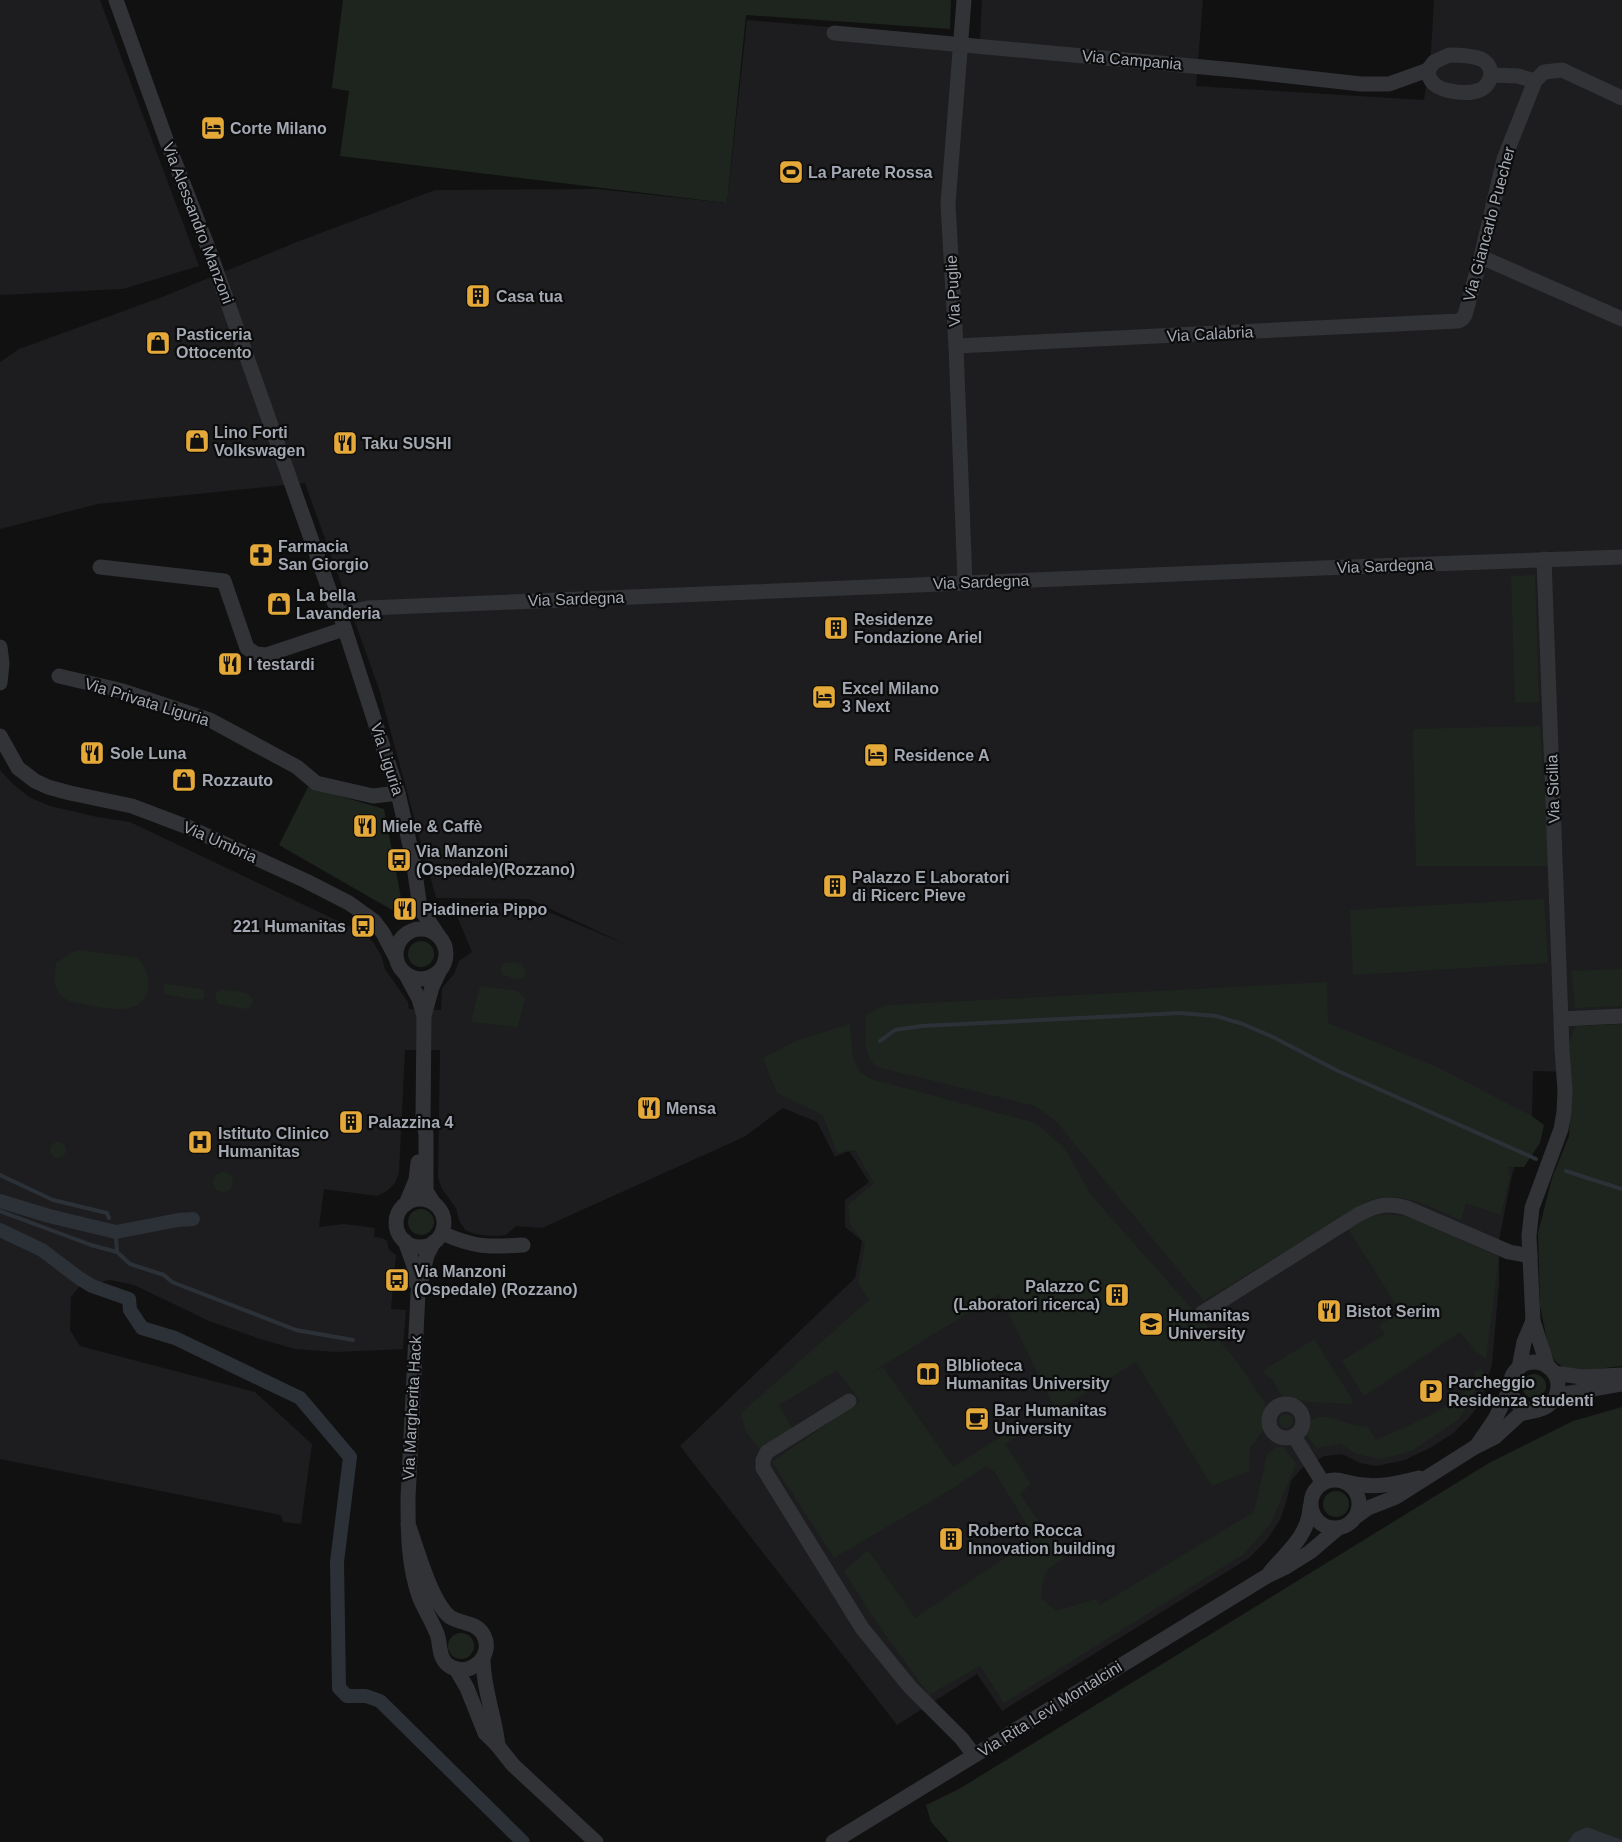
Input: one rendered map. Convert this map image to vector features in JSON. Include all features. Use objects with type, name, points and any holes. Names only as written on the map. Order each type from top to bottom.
[{"type":"street","name":"Via Alessandro Manzoni","points":[[116,0],[167,142],[216,268],[342,622]]},
{"type":"street","name":"Via Puglie","points":[[964,0],[948,204],[956,346],[965,583]]},
{"type":"street","name":"Via Campania","points":[[834,33],[1235,70],[1361,84],[1389,84],[1428,70],[1434,62],[1449,55],[1461,55],[1482,59],[1489,67],[1491,75]]},
{"type":"street","points":[[1428,70],[1429,77],[1434,84],[1456,92],[1479,90],[1488,84],[1491,75],[1518,76],[1535,81],[1544,72],[1562,70],[1622,98]]},
{"type":"street","name":"Via Giancarlo Puecher","points":[[1462,319],[1481,257],[1504,159],[1535,81]]},
{"type":"street","points":[[1481,257],[1622,319]]},
{"type":"street","name":"Via Calabria","points":[[956,346],[1458,321],[1462,319]]},
{"type":"street","name":"Via Sardegna","points":[[100,567],[224,581],[247,648],[256,654],[266,655],[342,622],[368,608],[1622,557]]},
{"type":"street","name":"Via Sicilia","points":[[1532,1321],[1529,1236],[1532,1208],[1561,1129],[1566,1091],[1562,1049],[1544,559]]},
{"type":"street","name":"Via Liguria","points":[[342,622],[398,793],[413,859],[420,908],[438,935]]},
{"type":"street","points":[[0,648],[2,663],[0,683]]},
{"type":"street","name":"Via Privata Liguria","points":[[59,676],[123,691],[210,720],[297,767],[316,783],[373,796],[398,793]]},
{"type":"street","name":"Via Umbria","points":[[0,736],[18,768],[35,781],[70,794],[132,806],[190,828],[349,903],[374,921],[383,933],[396,958]]},
{"type":"street","name":"Via Liguria","points":[[409,932],[420,908]]},
{"type":"street","points":[[374,921],[409,932],[423,929],[430,930],[438,935],[445,945],[447,956],[445,964],[432,987],[424,1016],[423,1119],[426,1134],[426,1191],[439,1208],[444,1220],[438,1238],[427,1255],[418,1293]]},
{"type":"street","points":[[409,932],[399,942],[396,958],[419,999],[424,1016]]},
{"type":"street","points":[[405,973],[411,977],[422,979],[429,978],[439,972]]},
{"type":"street","points":[[1562,1019],[1622,1016]]},
{"type":"street","points":[[418,1293],[414,1266],[396,1223],[398,1215],[406,1204],[416,1180],[419,1133],[423,1119]]},
{"type":"street","points":[[406,1204],[419,1199],[433,1202]]},
{"type":"street","points":[[1202,1313],[1360,1214],[1377,1206],[1392,1204],[1407,1208],[1510,1252],[1530,1256]]},
{"type":"street","points":[[405,1241],[419,1247],[429,1245],[438,1238],[480,1246],[523,1245]]},
{"type":"street","name":"Via Margherita Hack","points":[[418,1293],[408,1524],[409,1551],[420,1598],[438,1637],[439,1646]]},
{"type":"street","points":[[1532,1321],[1558,1388],[1552,1402]]},
{"type":"street","name":"Via Rita Levi Montalcini","points":[[1475,1447],[1495,1419],[1510,1389],[1510,1381],[1519,1368],[1524,1342],[1532,1321]]},
{"type":"street","points":[[1519,1368],[1534,1362],[1541,1363],[1551,1370],[1582,1377],[1622,1375]]},
{"type":"street","name":"Via Rita Levi Montalcini","points":[[833,1842],[1267,1576],[1286,1567],[1310,1552],[1337,1529],[1345,1527],[1368,1508],[1396,1497],[1475,1447],[1495,1437],[1520,1414],[1546,1407],[1565,1394],[1622,1384]]},
{"type":"street","points":[[1510,1389],[1517,1403],[1530,1410],[1538,1410]]},
{"type":"street","points":[[849,1401],[767,1452],[763,1460],[763,1468],[862,1628],[910,1687],[962,1740],[974,1756]]},
{"type":"street","points":[[1294,1436],[1323,1483]]},
{"type":"street","name":"Via Rita Levi Montalcini","points":[[1267,1576],[1294,1545],[1306,1527],[1310,1520],[1312,1496],[1323,1483],[1338,1480],[1363,1486],[1379,1486],[1430,1475]]},
{"type":"street","points":[[1346,1482],[1352,1486],[1360,1500],[1357,1516]]},
{"type":"street","points":[[1311,1504],[1312,1512],[1321,1524],[1337,1529]]},
{"type":"street","points":[[408,1524],[423,1567],[440,1603],[451,1617],[478,1628],[484,1636],[486,1647],[483,1658],[483,1671],[489,1702],[497,1728],[498,1746]]},
{"type":"street","points":[[465,1622],[450,1626],[444,1632],[439,1646],[440,1654],[444,1660],[456,1669],[467,1688],[485,1732],[513,1765],[596,1842]]},
{"type":"street","points":[[456,1669],[471,1668],[483,1658]]},
{"type":"shaded area","points":[[0,0],[100,0],[199,266],[123,289],[0,295]]},
{"type":"shaded area","points":[[343,0],[951,0],[950,29],[746,15],[727,203],[340,156],[349,91],[332,87]]},
{"type":"shaded area","points":[[982,0],[1203,0],[1196,86],[1424,100],[1431,51],[1434,0],[1622,0],[1622,1024],[1575,1026],[1570,1072],[1533,1071],[1532,1116],[1512,1175],[1499,1240],[1499,1284],[1492,1364],[1481,1403],[1452,1434],[1430,1448],[1405,1460],[1376,1466],[1360,1463],[1342,1454],[1325,1456],[1302,1468],[1291,1481],[1280,1520],[1267,1540],[1249,1558],[1002,1711],[977,1674],[897,1725],[680,1446],[855,1278],[862,1241],[845,1227],[845,1200],[869,1182],[849,1151],[835,1157],[817,1122],[783,1108],[744,1137],[542,1228],[516,1226],[506,1235],[475,1234],[465,1230],[459,1220],[456,1208],[442,1189],[438,1178],[440,1050],[405,1050],[399,1173],[395,1183],[387,1191],[377,1196],[324,1189],[319,1227],[344,1224],[375,1228],[374,1237],[387,1241],[389,1250],[396,1255],[391,1309],[406,1310],[403,1349],[336,1352],[295,1349],[209,1321],[134,1285],[110,1280],[79,1287],[71,1297],[70,1330],[80,1346],[255,1392],[312,1444],[301,1524],[283,1522],[281,1515],[0,1459],[0,770],[29,797],[50,806],[97,817],[130,822],[365,934],[373,942],[381,955],[385,969],[408,1002],[409,1009],[441,1010],[442,988],[454,974],[459,961],[472,952],[454,909],[478,902],[534,906],[625,944],[529,899],[436,898],[379,689],[305,483],[98,504],[0,529],[0,362],[19,349],[162,297],[302,240],[435,190],[597,189],[727,203],[747,20],[980,40]]},
{"type":"shaded area","points":[[1535,575],[1539,702],[1515,703],[1511,576]]},
{"type":"shaded area","points":[[1540,726],[1550,866],[1416,866],[1413,729]]},
{"type":"shaded area","points":[[308,787],[384,809],[402,903],[392,910],[279,845]]},
{"type":"shaded area","points":[[1544,899],[1548,963],[1353,975],[1350,910]]},
{"type":"shaded area","points":[[421,941],[430,945],[434,954],[430,963],[421,967],[412,963],[408,954],[412,945]]},
{"type":"shaded area","points":[[81,950],[137,958],[148,976],[148,989],[144,999],[136,1005],[114,1009],[69,1001],[63,998],[55,985],[56,963],[73,952]]},
{"type":"shaded area","points":[[514,962],[522,964],[526,972],[524,977],[518,979],[502,975],[501,968],[504,963]]},
{"type":"shaded area","points":[[1622,969],[1622,1006],[1575,1008],[1572,971]]},
{"type":"shaded area","points":[[1327,982],[1328,1023],[1439,1068],[1532,1116],[1544,1125],[1540,1143],[1524,1167],[1508,1167],[1510,1177],[1501,1215],[1466,1203],[1461,1220],[1410,1200],[1388,1197],[1374,1199],[1360,1205],[1204,1301],[1055,1120],[1035,1106],[877,1067],[869,1056],[866,1044],[866,1016],[876,1009],[887,1005]]},
{"type":"shaded area","points":[[164,985],[201,989],[204,990],[205,996],[203,999],[198,1000],[169,995],[164,993]]},
{"type":"shaded area","points":[[480,986],[517,991],[525,998],[518,1027],[471,1022]]},
{"type":"shaded area","points":[[222,989],[247,993],[253,1000],[252,1005],[246,1009],[218,1004],[216,993]]},
{"type":"shaded area","points":[[850,1024],[853,1058],[860,1072],[871,1079],[1036,1123],[1065,1149],[1091,1195],[1208,1327],[1238,1363],[1265,1403],[1266,1427],[1250,1448],[1249,1471],[1212,1486],[1136,1362],[1056,1411],[999,1294],[872,1372],[883,1367],[953,1467],[1013,1429],[1017,1437],[1005,1444],[1031,1484],[1020,1494],[1064,1559],[1052,1566],[1045,1574],[1041,1598],[1056,1611],[1096,1599],[1100,1605],[1102,1604],[1254,1512],[1267,1455],[1275,1448],[1283,1446],[1296,1464],[1271,1523],[1244,1554],[1004,1703],[980,1666],[929,1695],[873,1617],[844,1571],[868,1550],[915,1618],[1035,1538],[994,1471],[985,1467],[950,1490],[834,1558],[772,1462],[860,1401],[837,1370],[779,1405],[793,1430],[759,1449],[746,1432],[741,1413],[869,1300],[858,1283],[865,1244],[850,1224],[848,1205],[874,1183],[855,1150],[837,1153],[823,1115],[777,1093],[763,1058],[798,1040]]},
{"type":"shaded area","points":[[1622,1024],[1622,1366],[1579,1371],[1567,1370],[1556,1362],[1549,1350],[1540,1306],[1538,1233],[1552,1178],[1569,1136],[1571,1099],[1568,1047],[1575,1026]]},
{"type":"shaded area","points":[[58,1142],[64,1144],[66,1150],[64,1156],[58,1158],[52,1156],[50,1150],[52,1144]]},
{"type":"shaded area","points":[[219,1172],[227,1172],[233,1178],[233,1186],[227,1192],[219,1192],[213,1186],[213,1178]]},
{"type":"shaded area","points":[[421,1209],[430,1213],[434,1222],[430,1231],[421,1235],[412,1231],[408,1222],[412,1213]]},
{"type":"shaded area","points":[[1383,1214],[1408,1216],[1499,1257],[1486,1358],[1476,1352],[1460,1332],[1364,1396],[1342,1361],[1385,1334],[1379,1325],[1401,1312],[1348,1229],[1364,1219]]},
{"type":"shaded area","points":[[1314,1339],[1353,1400],[1351,1404],[1310,1402],[1282,1396],[1273,1380],[1263,1372]]},
{"type":"shaded area","points":[[1481,1369],[1484,1373],[1459,1419],[1412,1451],[1381,1459],[1356,1454],[1341,1444],[1317,1448],[1305,1434],[1307,1423],[1314,1419],[1329,1417],[1359,1426],[1367,1426],[1376,1440],[1431,1415],[1458,1398],[1476,1378],[1473,1371]]},
{"type":"shaded area","points":[[1529,1374],[1539,1374],[1546,1381],[1546,1391],[1539,1398],[1529,1398],[1522,1391],[1522,1381]]},
{"type":"shaded area","points":[[1622,1407],[1622,1842],[949,1842],[931,1822],[926,1805],[959,1789],[1489,1463],[1573,1421]]},
{"type":"shaded area","points":[[1283,1414],[1289,1414],[1293,1421],[1289,1428],[1283,1428],[1279,1424],[1279,1418]]},
{"type":"shaded area","points":[[1336,1491],[1345,1495],[1349,1504],[1345,1513],[1336,1517],[1327,1513],[1323,1504],[1327,1495]]},
{"type":"shaded area","points":[[461,1633],[470,1637],[474,1646],[470,1655],[461,1659],[452,1655],[448,1646],[452,1637]]},
{"type":"shaded area","points":[[1587,1827],[1622,1840],[1622,1842],[1568,1842],[1574,1833]]},
{"type":"waterway","points":[[880,1041],[895,1030],[921,1026],[1180,1013],[1216,1016],[1243,1024],[1273,1037],[1338,1071],[1536,1159]]},
{"type":"waterway","points":[[1566,1171],[1622,1189]]},
{"type":"waterway","points":[[0,1175],[53,1200],[107,1213],[109,1218]]},
{"type":"waterway","points":[[0,1201],[49,1216],[116,1232],[178,1220],[193,1219]]},
{"type":"waterway","points":[[0,1211],[91,1245],[117,1252],[130,1264],[164,1275],[172,1282],[296,1330],[353,1340]]},
{"type":"waterway","points":[[0,1230],[42,1250],[92,1286],[129,1299],[130,1310],[142,1328],[175,1338],[300,1398],[350,1457],[337,1562],[339,1688],[347,1696],[366,1696],[380,1701],[523,1842]]},
{"type":"waterway","points":[[116,1238],[117,1252]]},
{"type":"place","name":"Corte Milano","points":[[213,128]]},
{"type":"place","name":"La Parete Rossa","points":[[791,172]]},
{"type":"place","name":"Casa tua","points":[[478,296]]},
{"type":"place","name":"Pasticeria Ottocento","points":[[158,343]]},
{"type":"place","name":"Lino Forti Volkswagen","points":[[197,441]]},
{"type":"place","name":"Taku SUSHI","points":[[345,443]]},
{"type":"place","name":"Farmacia San Giorgio","points":[[261,555]]},
{"type":"place","name":"La bella Lavanderia","points":[[279,604]]},
{"type":"place","name":"Residenze Fondazione Ariel","points":[[836,628]]},
{"type":"place","name":"I testardi","points":[[230,664]]},
{"type":"place","name":"Excel Milano 3 Next","points":[[824,697]]},
{"type":"place","name":"Sole Luna","points":[[92,753]]},
{"type":"place","name":"Residence A","points":[[876,755]]},
{"type":"place","name":"Rozzauto","points":[[184,780]]},
{"type":"place","name":"Miele & Caffè","points":[[365,826]]},
{"type":"place","name":"Via Manzoni (Ospedale)(Rozzano)","points":[[399,860]]},
{"type":"place","name":"Palazzo E Laboratori di Ricerc Pieve","points":[[835,886]]},
{"type":"place","name":"Piadineria Pippo","points":[[405,909]]},
{"type":"place","name":"221 Humanitas","points":[[363,926]]},
{"type":"place","name":"Mensa","points":[[649,1108]]},
{"type":"place","name":"Palazzina 4","points":[[351,1122]]},
{"type":"place","name":"Istituto Clinico Humanitas","points":[[200,1142]]},
{"type":"place","name":"Via Manzoni (Ospedale) (Rozzano)","points":[[397,1280]]},
{"type":"place","name":"Palazzo C (Laboratori ricerca)","points":[[1117,1295]]},
{"type":"place","name":"Bistot Serim","points":[[1329,1311]]},
{"type":"place","name":"Humanitas University","points":[[1151,1324]]},
{"type":"place","name":"BIblioteca Humanitas University","points":[[928,1374]]},
{"type":"place","name":"Parcheggio Residenza studenti","points":[[1431,1391]]},
{"type":"place","name":"Bar Humanitas University","points":[[977,1419]]},
{"type":"place","name":"Roberto Rocca Innovation building","points":[[951,1539]]}]
